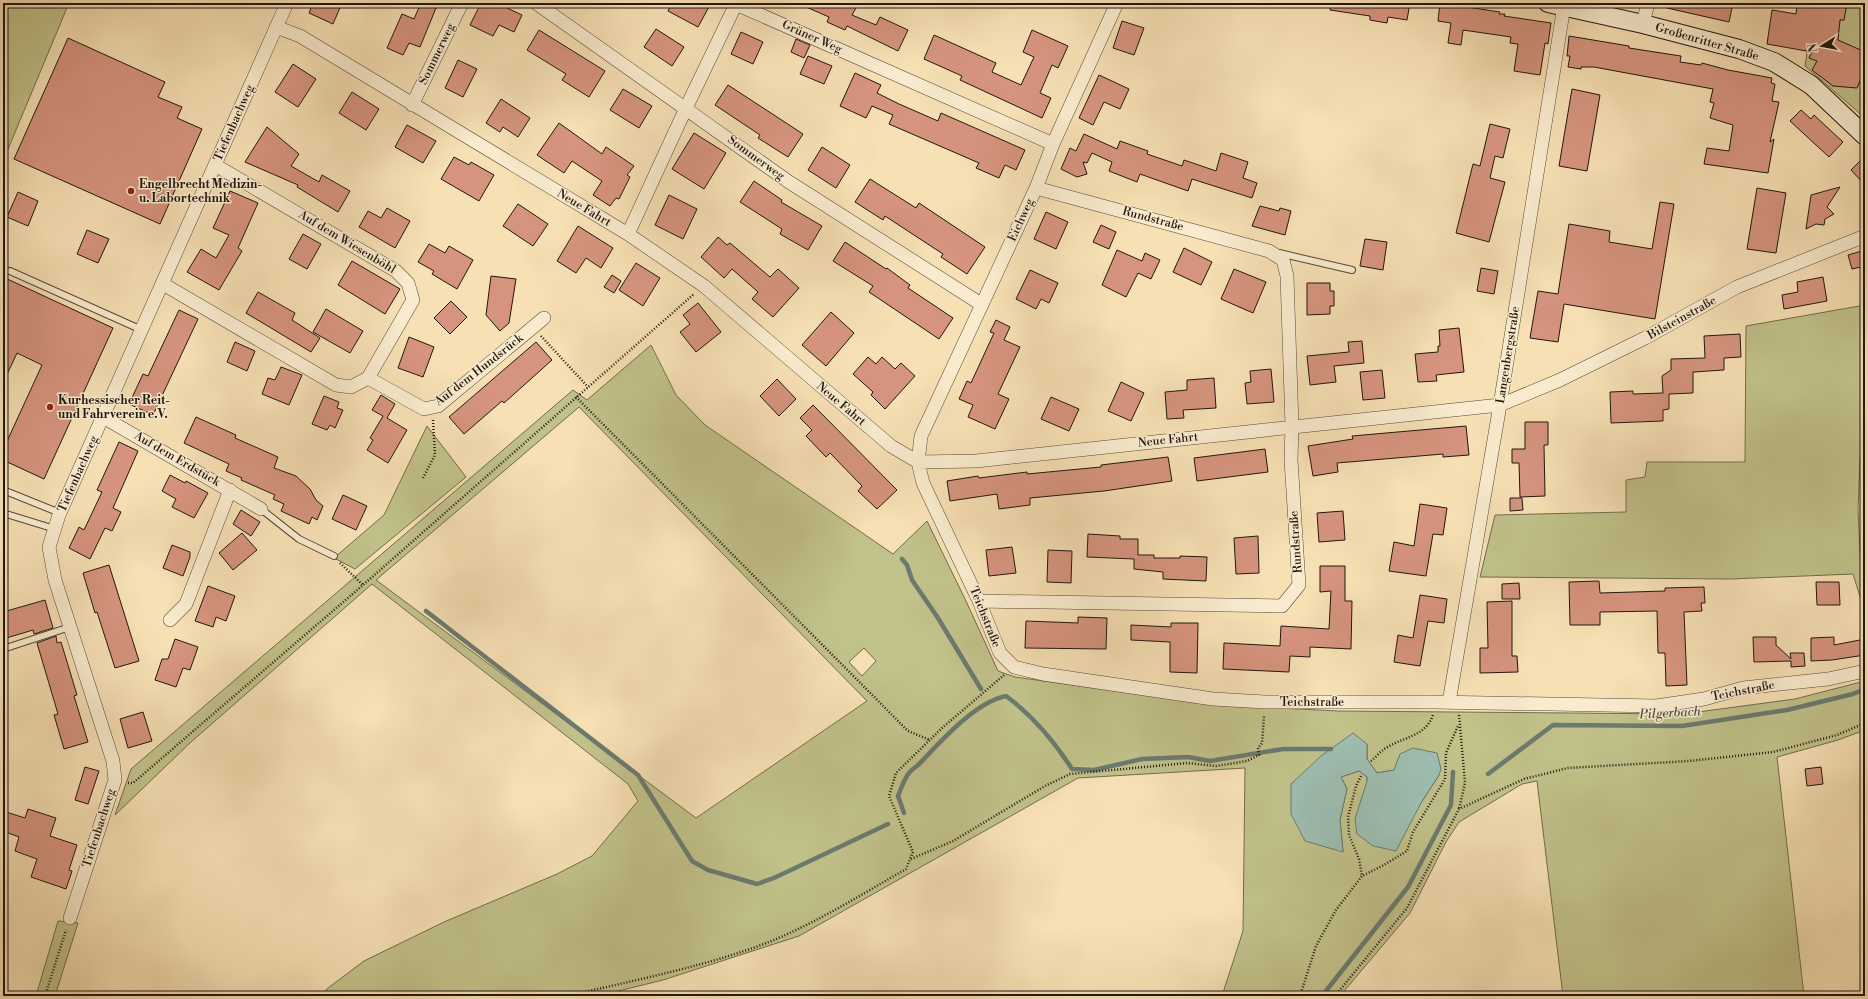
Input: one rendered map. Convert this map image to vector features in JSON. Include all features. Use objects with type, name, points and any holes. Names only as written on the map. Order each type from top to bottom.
[{"type":"main road","name":"Großenritter Straße","points":[[1556,5],[1643,24],[1739,49],[1774,62],[1812,85],[1865,136]]},
{"type":"street","name":"Tiefenbachweg","points":[[70,918],[115,780],[113,761],[55,580],[48,547],[60,513],[287,3]]},
{"type":"street","name":"Sommerweg","points":[[412,105],[462,3]]},
{"type":"street","name":"Sommerweg","points":[[536,3],[789,182],[981,304]]},
{"type":"street","name":"Eichweg","points":[[922,436],[981,304],[1036,188],[1053,144],[1117,3]]},
{"type":"street","points":[[1643,24],[1648,3]]},
{"type":"street","name":"Grüner Weg","points":[[628,234],[736,4],[1053,144]]},
{"type":"street","name":"Langenbergstraße","points":[[1449,702],[1500,405],[1556,5]]},
{"type":"street","name":"Neue Fahrt","points":[[276,26],[300,36],[628,234],[704,286],[891,446],[918,462],[976,462],[1292,426],[1500,405]]},
{"type":"street","name":"Auf dem Wiesenböhl","points":[[215,165],[396,271],[408,283],[413,300],[368,378]]},
{"type":"street","name":"Rundstraße","points":[[980,600],[1282,606],[1299,585],[1291,460],[1292,426],[1287,276],[1283,260],[1269,250],[1036,188]]},
{"type":"street","name":"Bilsteinstraße","points":[[1500,405],[1560,380],[1645,338],[1737,287],[1865,236]]},
{"type":"street","points":[[163,284],[336,385],[351,387],[368,378]]},
{"type":"street","name":"Auf dem Hundsrück","points":[[368,378],[424,409],[438,406],[544,318]]},
{"type":"street","name":"Auf dem Erdstück","points":[[103,417],[261,509]]},
{"type":"street","name":"Teichstraße","points":[[922,436],[918,462],[923,483],[980,600],[1000,653],[1014,667],[1043,674],[1213,699],[1265,702],[1449,702],[1656,706],[1704,699],[1743,688],[1828,679],[1865,671]]},
{"type":"street","name":"Auf dem Erdstück","points":[[170,620],[186,604],[230,490]]},
{"type":"lane","name":"Rundstraße","points":[[1269,250],[1352,270]]},
{"type":"lane","points":[[10,271],[142,330]]},
{"type":"lane","points":[[3,490],[60,513]]},
{"type":"lane","points":[[261,509],[299,539],[334,556]]},
{"type":"lane","points":[[3,512],[54,529]]},
{"type":"lane","points":[[3,649],[70,627]]},
{"type":"path","points":[[115,780],[133,783],[364,585],[704,286]]},
{"type":"path","points":[[533,327],[588,387]]},
{"type":"path","points":[[576,397],[908,731],[930,740]]},
{"type":"path","points":[[423,478],[435,455],[434,427],[431,407]]},
{"type":"path","points":[[334,556],[364,585]]},
{"type":"path","points":[[568,996],[692,967],[754,948],[801,928],[906,869],[913,852],[889,796],[896,773],[930,740],[1014,667]]},
{"type":"path","points":[[910,859],[953,841],[1045,786],[1070,774],[1187,763],[1216,766],[1247,761],[1259,755],[1258,748],[1262,743],[1265,702]]},
{"type":"path","points":[[1371,761],[1383,750],[1400,741],[1415,736],[1430,723],[1433,715],[1434,702]]},
{"type":"path","points":[[1335,996],[1407,908],[1459,810],[1465,783],[1458,726],[1459,714],[1449,702]]},
{"type":"path","points":[[1459,810],[1524,779],[1568,768],[1689,761],[1773,752],[1837,735],[1865,723]]},
{"type":"path","points":[[1300,996],[1316,946],[1336,910],[1362,876],[1407,851],[1413,832],[1445,779],[1446,753],[1458,726]]},
{"type":"path","points":[[1361,776],[1356,786],[1348,817],[1349,835],[1359,859],[1362,876]]},
{"type":"path","points":[[45,996],[70,918]]},
{"type":"green space","points":[[3,3],[69,3],[3,161]]},
{"type":"green space","points":[[1814,3],[1865,3],[1865,118],[1805,66]]},
{"type":"green space","points":[[1865,305],[1865,458],[1860,458],[1858,509],[1861,572],[1865,573],[1865,613],[1853,574],[1731,579],[1480,577],[1495,515],[1626,512],[1626,480],[1645,477],[1647,462],[1745,462],[1746,326]]},
{"type":"green space","points":[[651,345],[676,395],[705,425],[893,554],[927,521],[998,671],[1015,677],[1216,705],[1339,711],[1683,714],[1795,699],[1865,681],[1865,730],[1838,740],[1777,757],[1804,996],[1563,996],[1537,781],[1522,784],[1459,822],[1446,842],[1410,913],[1340,996],[1222,996],[1243,931],[1245,768],[1078,778],[799,936],[663,980],[598,996],[320,996],[328,988],[364,961],[444,922],[557,874],[592,856],[638,801],[628,784],[372,584],[191,742],[115,815],[131,769],[573,390],[587,400]],"holes":[[[579,407],[867,701],[696,818],[376,580]],[[864,648],[876,661],[862,676],[849,662]],[[1367,744],[1367,759],[1377,773],[1395,770],[1400,754],[1439,775],[1421,803],[1367,781],[1367,777],[1359,771],[1341,777],[1347,789],[1340,820],[1343,851],[1291,784]]]},
{"type":"green space","points":[[427,426],[466,477],[355,569],[334,558],[384,515]]},
{"type":"green space","points":[[58,921],[78,923],[55,996],[36,996]]},
{"type":"shaded area","points":[[1353,733],[1367,744],[1367,759],[1377,773],[1394,770],[1400,754],[1413,748],[1437,753],[1441,769],[1439,775],[1421,803],[1396,851],[1373,846],[1357,834],[1355,819],[1367,781],[1367,777],[1359,771],[1341,777],[1347,789],[1340,820],[1343,852],[1305,841],[1291,814],[1291,784],[1321,756]]},
{"type":"building","points":[[313,3],[342,3],[333,24],[309,13]]},
{"type":"building","points":[[421,3],[436,8],[420,47],[409,43],[403,55],[387,48],[402,14],[414,19]]},
{"type":"building","points":[[481,3],[510,3],[507,8],[522,15],[514,32],[499,25],[493,36],[470,25]]},
{"type":"building","points":[[672,3],[711,3],[698,27],[668,11]]},
{"type":"building","points":[[797,3],[844,3],[856,8],[852,15],[876,25],[880,17],[908,30],[898,51],[847,26],[845,30],[827,22],[829,17]]},
{"type":"building","points":[[1331,3],[1410,3],[1407,20],[1388,17],[1387,23],[1370,20],[1370,16],[1330,10]]},
{"type":"building","points":[[1440,3],[1500,12],[1499,14],[1505,14],[1504,16],[1551,23],[1548,44],[1545,43],[1540,75],[1514,71],[1518,44],[1510,43],[1511,37],[1463,30],[1461,45],[1448,43],[1451,23],[1438,21]]},
{"type":"building","points":[[1667,3],[1733,3],[1729,22],[1667,8]]},
{"type":"building","points":[[1797,3],[1847,3],[1844,20],[1840,20],[1838,40],[1865,52],[1865,69],[1857,88],[1833,86],[1812,70],[1817,61],[1809,58],[1812,52],[1767,44],[1772,10],[1796,14]]},
{"type":"building","points":[[1122,21],[1144,28],[1134,55],[1113,48]]},
{"type":"building","points":[[656,29],[684,47],[672,66],[644,47]]},
{"type":"building","points":[[539,30],[605,71],[589,97],[562,80],[566,74],[527,50]]},
{"type":"building","points":[[1032,30],[1068,46],[1058,68],[1052,65],[1040,93],[1051,98],[1042,118],[960,80],[962,76],[924,59],[934,35],[996,63],[992,72],[1021,85],[1034,57],[1023,52]]},
{"type":"building","points":[[741,32],[763,42],[753,64],[731,54]]},
{"type":"building","points":[[1569,36],[1629,46],[1629,48],[1681,56],[1680,62],[1701,65],[1702,63],[1728,70],[1772,78],[1771,83],[1775,84],[1772,101],[1779,102],[1770,142],[1774,139],[1768,173],[1704,164],[1707,148],[1729,151],[1733,125],[1710,118],[1714,103],[1710,102],[1713,89],[1594,67],[1581,67],[1581,69],[1568,67],[1570,56],[1567,56]]},
{"type":"building","points":[[68,38],[165,82],[158,97],[182,107],[177,118],[202,129],[160,224],[14,159]]},
{"type":"building","points":[[796,39],[810,45],[804,58],[791,52]]},
{"type":"building","points":[[808,56],[832,66],[824,84],[800,74]]},
{"type":"building","points":[[458,60],[477,69],[463,97],[445,88]]},
{"type":"building","points":[[293,64],[316,79],[298,107],[275,92]]},
{"type":"building","points":[[855,73],[881,85],[877,93],[899,104],[938,121],[941,113],[1025,150],[1016,170],[1005,165],[999,178],[976,168],[979,163],[889,124],[893,115],[872,106],[866,118],[840,106]]},
{"type":"building","points":[[1099,75],[1129,89],[1120,109],[1104,102],[1093,125],[1079,118]]},
{"type":"building","points":[[728,85],[803,134],[788,157],[758,138],[760,135],[715,105]]},
{"type":"building","points":[[623,89],[652,106],[639,128],[610,110]]},
{"type":"building","points":[[1572,89],[1600,95],[1587,171],[1559,166]]},
{"type":"building","points":[[352,92],[379,109],[366,130],[339,113]]},
{"type":"building","points":[[501,99],[530,118],[518,137],[503,127],[500,132],[486,123]]},
{"type":"building","points":[[1801,110],[1811,119],[1814,115],[1843,142],[1829,157],[1790,121]]},
{"type":"building","points":[[559,123],[602,154],[606,147],[634,166],[627,175],[630,177],[619,199],[616,198],[610,206],[593,195],[602,181],[572,161],[564,173],[537,155]]},
{"type":"building","points":[[1490,124],[1510,129],[1503,158],[1495,156],[1490,178],[1505,182],[1489,242],[1456,233],[1473,164],[1480,166]]},
{"type":"building","points":[[407,125],[436,141],[423,163],[395,147]]},
{"type":"building","points":[[267,127],[299,154],[291,166],[319,182],[322,175],[350,191],[338,212],[297,187],[298,185],[245,162]]},
{"type":"building","points":[[694,133],[726,153],[704,189],[672,169]]},
{"type":"building","points":[[1084,134],[1117,149],[1120,141],[1148,151],[1147,154],[1182,166],[1184,160],[1216,171],[1221,153],[1248,162],[1243,178],[1257,183],[1252,198],[1192,179],[1188,191],[1140,174],[1137,182],[1109,171],[1112,162],[1092,153],[1087,163],[1083,162],[1087,174],[1077,177],[1061,169],[1070,148],[1076,151]]},
{"type":"building","points":[[822,147],[850,165],[836,188],[808,170]]},
{"type":"building","points":[[1865,156],[1865,185],[1851,170]]},
{"type":"building","points":[[454,157],[469,165],[471,162],[494,175],[479,201],[441,179]]},
{"type":"building","points":[[870,179],[916,208],[919,203],[985,247],[967,274],[941,257],[943,254],[885,216],[883,220],[855,202]]},
{"type":"building","points":[[754,181],[782,200],[781,202],[822,226],[808,250],[780,234],[782,229],[740,202]]},
{"type":"building","points":[[1840,187],[1827,207],[1834,214],[1825,219],[1824,225],[1816,224],[1806,229],[1811,195]]},
{"type":"building","points":[[1757,188],[1786,193],[1776,253],[1747,249]]},
{"type":"building","points":[[230,191],[258,203],[238,248],[242,251],[219,290],[187,272],[201,249],[216,258],[229,235],[213,228]]},
{"type":"building","points":[[18,192],[38,201],[28,226],[7,217]]},
{"type":"building","points":[[669,195],[697,209],[683,239],[655,225]]},
{"type":"building","points":[[1660,202],[1674,204],[1655,319],[1564,304],[1558,342],[1530,338],[1538,291],[1558,294],[1569,224],[1610,231],[1609,242],[1652,249]]},
{"type":"building","points":[[518,204],[548,224],[533,246],[503,226]]},
{"type":"building","points":[[1260,206],[1279,211],[1280,208],[1291,211],[1285,235],[1252,226]]},
{"type":"building","points":[[387,208],[410,221],[395,248],[359,227],[368,211],[381,218]]},
{"type":"building","points":[[1046,212],[1068,222],[1056,249],[1034,239]]},
{"type":"building","points":[[1101,225],[1116,232],[1109,249],[1093,242]]},
{"type":"building","points":[[578,226],[613,248],[601,268],[586,258],[576,273],[557,261]]},
{"type":"building","points":[[87,230],[109,239],[98,263],[77,254]]},
{"type":"building","points":[[303,234],[321,244],[307,269],[289,259]]},
{"type":"building","points":[[718,237],[727,245],[730,243],[770,277],[778,269],[799,288],[773,317],[752,299],[758,292],[732,269],[724,278],[701,257]]},
{"type":"building","points":[[1365,239],[1387,242],[1383,270],[1360,266]]},
{"type":"building","points":[[845,242],[886,269],[887,268],[910,285],[908,288],[953,318],[939,339],[869,292],[873,286],[833,261]]},
{"type":"building","points":[[429,244],[445,253],[449,246],[473,260],[457,289],[432,274],[434,271],[418,262]]},
{"type":"building","points":[[1184,248],[1212,262],[1201,285],[1173,272]]},
{"type":"building","points":[[1117,250],[1142,261],[1145,253],[1160,260],[1151,279],[1138,273],[1126,297],[1102,285]]},
{"type":"building","points":[[1865,250],[1865,266],[1852,269],[1848,255]]},
{"type":"building","points":[[352,261],[400,289],[385,314],[338,285]]},
{"type":"building","points":[[636,263],[660,278],[643,306],[619,290]]},
{"type":"building","points":[[1481,268],[1498,271],[1494,294],[1477,291]]},
{"type":"building","points":[[1234,269],[1266,282],[1253,313],[1221,299]]},
{"type":"building","points":[[1030,270],[1058,283],[1049,303],[1041,299],[1036,309],[1016,299]]},
{"type":"building","points":[[612,275],[621,281],[614,293],[604,287]]},
{"type":"building","points":[[491,276],[516,279],[509,323],[500,331],[486,315]]},
{"type":"building","name":"Kurhessischer Reit- und Fahrverein e.V.","points":[[3,277],[113,328],[44,479],[3,460],[3,450],[42,365],[17,353],[3,383]]},
{"type":"building","points":[[1823,277],[1827,301],[1784,309],[1782,295],[1798,292],[1797,282]]},
{"type":"building","points":[[1307,283],[1330,283],[1330,291],[1334,291],[1334,306],[1330,306],[1330,314],[1307,315]]},
{"type":"building","points":[[258,292],[295,313],[292,320],[320,338],[311,352],[246,313]]},
{"type":"building","points":[[451,301],[467,317],[450,334],[434,318]]},
{"type":"building","points":[[698,303],[721,332],[696,352],[680,332],[690,324],[683,315]]},
{"type":"building","points":[[326,309],[363,331],[350,353],[313,332]]},
{"type":"building","points":[[179,310],[198,319],[153,415],[129,404],[143,374],[148,376]]},
{"type":"building","points":[[831,312],[854,333],[826,366],[802,345]]},
{"type":"building","points":[[996,320],[1010,327],[1004,340],[1020,347],[998,394],[1009,399],[995,429],[968,417],[973,405],[959,399],[967,381],[971,383],[994,333],[990,332]]},
{"type":"building","points":[[1459,328],[1464,372],[1436,375],[1437,381],[1418,382],[1415,354],[1438,352],[1438,346],[1440,346],[1439,330]]},
{"type":"building","points":[[1740,334],[1741,357],[1724,358],[1724,370],[1693,372],[1693,393],[1669,394],[1669,409],[1663,410],[1663,421],[1611,423],[1610,392],[1633,391],[1633,394],[1663,393],[1662,376],[1671,370],[1671,359],[1705,358],[1704,336]]},
{"type":"building","points":[[409,337],[434,347],[423,377],[398,368]]},
{"type":"building","points":[[1362,341],[1364,363],[1334,366],[1336,382],[1310,385],[1307,356],[1349,352],[1348,342]]},
{"type":"building","points":[[235,342],[255,351],[247,371],[227,362]]},
{"type":"building","points":[[536,342],[552,360],[504,403],[502,401],[464,434],[449,417]]},
{"type":"building","points":[[868,357],[876,364],[882,357],[895,369],[901,363],[915,376],[885,409],[871,395],[873,392],[853,374]]},
{"type":"building","points":[[281,367],[302,375],[289,405],[262,394],[268,378],[275,380]]},
{"type":"building","points":[[1271,369],[1274,402],[1247,404],[1245,383],[1251,382],[1250,371]]},
{"type":"building","points":[[1382,370],[1385,398],[1363,400],[1360,372]]},
{"type":"building","points":[[1214,378],[1216,408],[1183,410],[1184,418],[1167,419],[1165,392],[1187,390],[1187,380]]},
{"type":"building","points":[[777,379],[796,399],[779,416],[760,396]]},
{"type":"building","points":[[1121,382],[1144,393],[1131,421],[1108,411]]},
{"type":"building","points":[[381,395],[395,404],[387,418],[407,430],[388,463],[367,450],[373,440],[370,438],[383,416],[372,410]]},
{"type":"building","points":[[324,396],[339,402],[337,408],[343,410],[335,428],[330,425],[327,430],[312,424]]},
{"type":"building","points":[[1051,397],[1079,409],[1069,431],[1041,419]]},
{"type":"building","points":[[813,405],[897,490],[877,509],[858,491],[862,486],[830,453],[826,457],[806,436],[812,430],[800,418]]},
{"type":"building","points":[[196,417],[236,435],[235,438],[278,457],[274,468],[296,476],[310,489],[316,500],[323,506],[317,520],[312,517],[309,524],[281,511],[284,504],[273,499],[275,495],[241,480],[242,478],[226,471],[229,464],[184,443]]},
{"type":"building","points":[[1525,422],[1548,422],[1548,445],[1544,445],[1545,496],[1520,497],[1519,463],[1512,463],[1512,449],[1525,449]]},
{"type":"building","points":[[1466,426],[1469,455],[1443,457],[1443,454],[1337,463],[1338,472],[1313,476],[1308,446],[1353,439],[1352,436]]},
{"type":"building","points":[[119,442],[138,451],[113,508],[121,512],[112,531],[105,528],[90,559],[69,548],[79,527],[84,530],[102,492],[97,490]]},
{"type":"building","points":[[1265,449],[1268,472],[1197,481],[1194,458]]},
{"type":"building","points":[[1168,457],[1172,481],[1104,491],[1030,498],[1030,505],[999,509],[997,494],[950,501],[947,481],[978,476],[979,478],[1027,472],[1027,474],[1101,467],[1101,465]]},
{"type":"building","points":[[170,475],[185,483],[186,481],[208,493],[194,518],[172,507],[176,499],[162,491]]},
{"type":"building","points":[[343,495],[367,506],[356,530],[332,519]]},
{"type":"building","points":[[1510,498],[1522,498],[1523,510],[1510,511]]},
{"type":"building","points":[[1420,504],[1447,508],[1443,535],[1433,534],[1426,576],[1389,571],[1394,542],[1414,546]]},
{"type":"building","points":[[241,510],[260,522],[251,536],[233,524]]},
{"type":"building","points":[[1343,511],[1345,540],[1319,542],[1317,513]]},
{"type":"building","points":[[242,533],[257,550],[233,570],[219,553]]},
{"type":"building","points":[[1088,534],[1120,536],[1120,539],[1138,539],[1138,555],[1154,555],[1154,558],[1180,558],[1180,556],[1207,557],[1206,581],[1163,579],[1163,572],[1134,569],[1134,559],[1087,557]]},
{"type":"building","points":[[1258,536],[1259,573],[1236,574],[1234,538]]},
{"type":"building","points":[[172,545],[190,552],[190,557],[183,576],[163,568]]},
{"type":"building","points":[[1012,547],[1016,573],[989,576],[986,550]]},
{"type":"building","points":[[1048,550],[1072,551],[1071,583],[1047,582]]},
{"type":"building","points":[[109,565],[139,661],[115,668],[97,612],[95,613],[83,573]]},
{"type":"building","points":[[1320,566],[1345,566],[1345,601],[1352,601],[1351,649],[1310,647],[1310,657],[1290,656],[1289,672],[1223,669],[1224,643],[1280,646],[1281,626],[1329,629],[1331,591],[1320,592]]},
{"type":"building","points":[[1599,581],[1600,593],[1665,591],[1665,588],[1704,587],[1705,603],[1701,603],[1702,611],[1684,612],[1687,685],[1666,686],[1665,653],[1658,653],[1657,611],[1600,612],[1600,625],[1570,625],[1569,582]]},
{"type":"building","points":[[1816,582],[1839,582],[1840,605],[1817,605]]},
{"type":"building","points":[[1519,583],[1520,599],[1502,599],[1502,584]]},
{"type":"building","points":[[208,586],[235,596],[226,621],[216,617],[213,627],[195,621]]},
{"type":"building","points":[[1420,595],[1447,599],[1444,623],[1428,621],[1420,666],[1394,662],[1398,635],[1413,638]]},
{"type":"building","points":[[45,600],[53,628],[34,634],[33,630],[3,639],[3,612]]},
{"type":"building","points":[[1512,601],[1512,656],[1517,656],[1518,672],[1480,673],[1480,648],[1488,648],[1487,602]]},
{"type":"building","points":[[1078,617],[1107,618],[1106,649],[1025,648],[1026,621],[1078,623]]},
{"type":"building","points":[[1171,623],[1198,623],[1197,673],[1170,672],[1170,642],[1131,640],[1131,625],[1171,627]]},
{"type":"building","points":[[56,636],[57,643],[61,642],[77,695],[74,696],[88,742],[64,749],[54,715],[58,714],[37,643]]},
{"type":"building","points":[[1753,637],[1776,637],[1776,645],[1791,659],[1790,653],[1804,653],[1805,666],[1791,667],[1791,661],[1754,662]]},
{"type":"building","points":[[1834,637],[1834,645],[1865,639],[1865,655],[1832,660],[1811,661],[1811,638]]},
{"type":"building","points":[[175,639],[198,647],[190,670],[183,668],[176,687],[155,680],[162,659],[168,659]]},
{"type":"building","points":[[143,712],[152,741],[128,748],[120,719]]},
{"type":"building","points":[[85,767],[99,771],[88,804],[75,800]]},
{"type":"building","points":[[1821,767],[1823,784],[1807,786],[1805,769]]},
{"type":"building","points":[[28,809],[56,818],[50,836],[77,845],[69,870],[72,871],[66,889],[31,877],[37,859],[15,851],[19,837],[3,831],[3,811],[25,818]]},
{"type":"waterway","points":[[902,559],[907,565],[912,580],[938,618],[981,689]]},
{"type":"waterway","points":[[426,611],[638,775],[692,861],[708,870],[757,884],[774,878],[888,824]]},
{"type":"waterway","name":"Pilgerbach","points":[[1488,774],[1553,725],[1682,726],[1787,710],[1853,694],[1865,689]]},
{"type":"waterway","points":[[904,813],[898,796],[907,775],[950,732],[972,713],[983,706],[1006,696],[1034,721],[1058,749],[1072,769],[1094,770],[1142,759],[1188,757],[1210,761],[1283,749],[1331,749]]},
{"type":"waterway","points":[[1322,996],[1408,887],[1451,805],[1453,772]]},
{"type":"place","name":"Engelbrecht Medizin- u. Labortechnik","points":[[131,191]]},
{"type":"place","name":"Kurhessischer Reit- und Fahrverein e.V.","points":[[50,407]]}]
